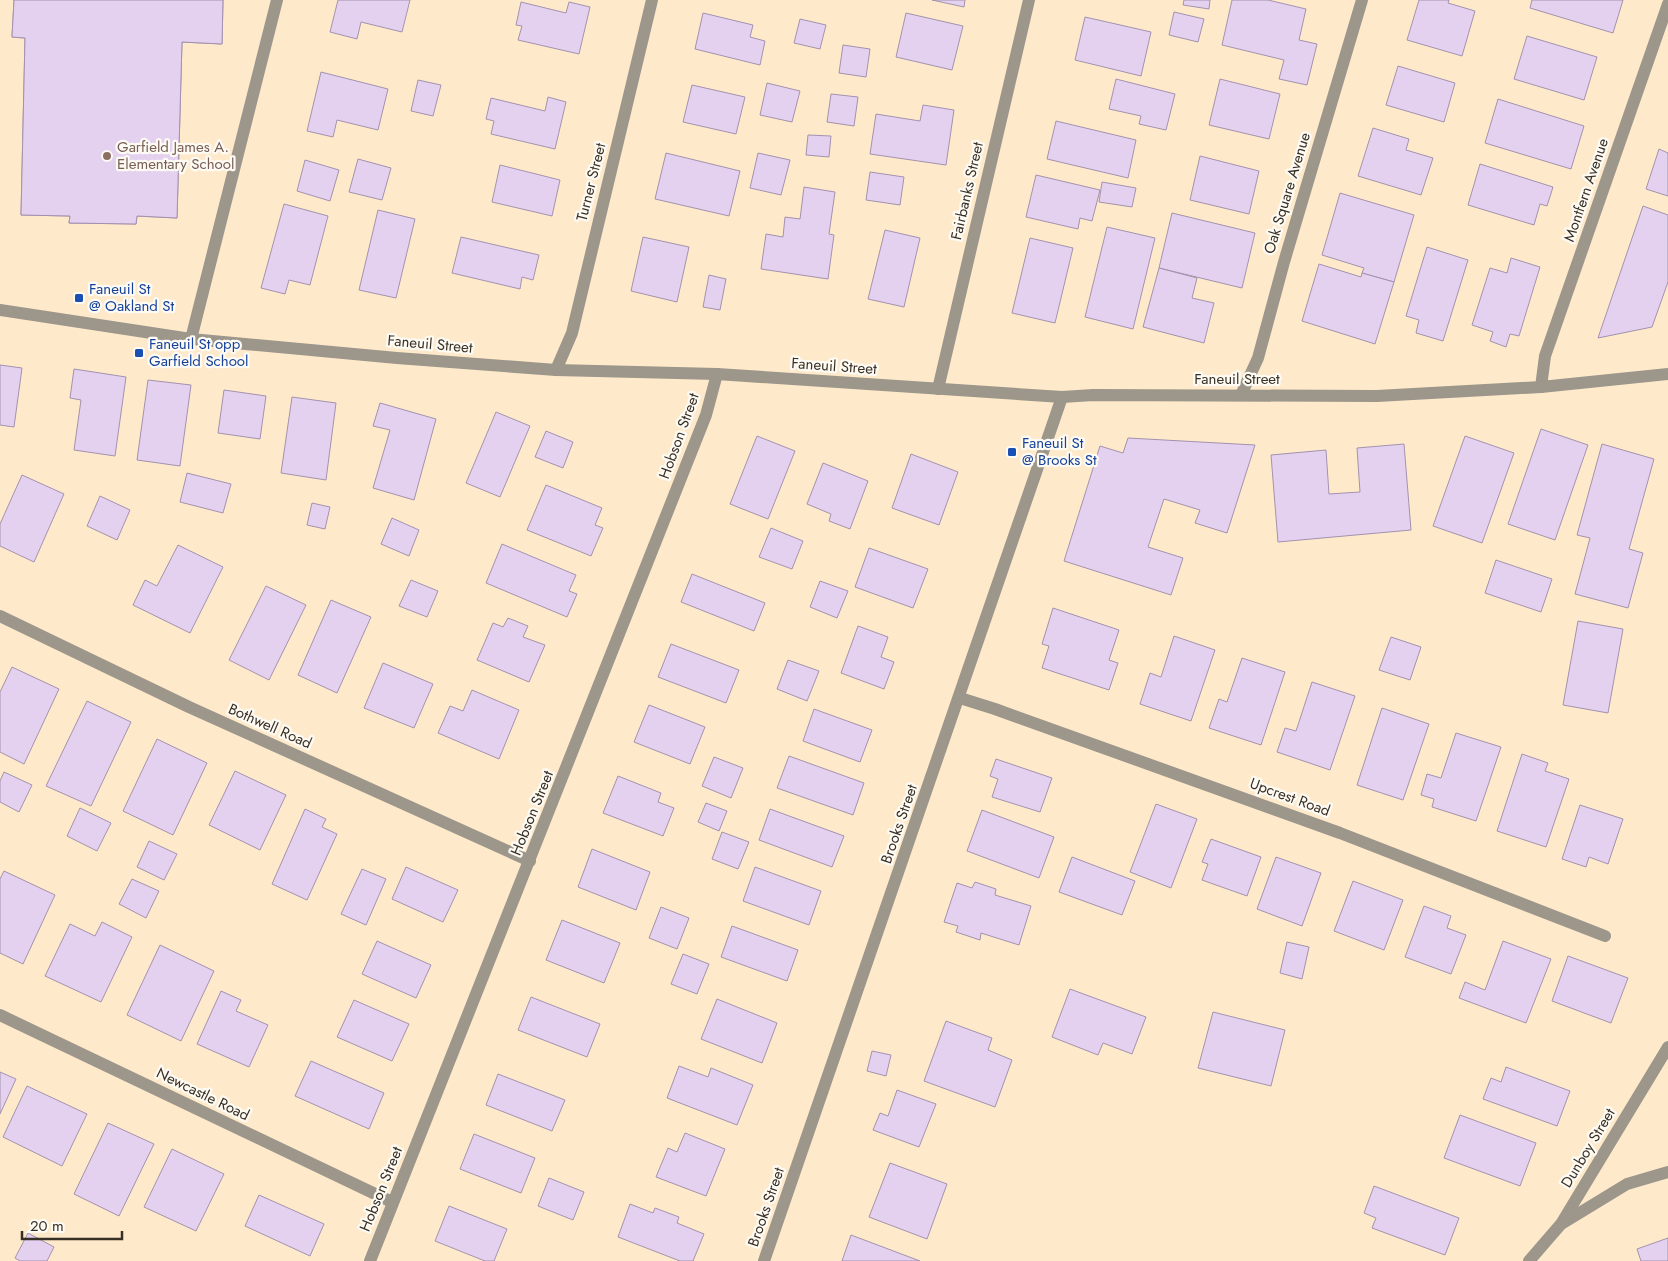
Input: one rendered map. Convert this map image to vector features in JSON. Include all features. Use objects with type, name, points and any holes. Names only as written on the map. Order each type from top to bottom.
[{"type":"street","points":[[192,339],[277,0]]},
{"type":"street","name":"Turner Street","points":[[556,370],[572,333],[652,0]]},
{"type":"street","name":"Fairbanks Street","points":[[938,389],[1029,0]]},
{"type":"street","name":"Oak Square Avenue","points":[[1241,395],[1258,358],[1284,262],[1362,0]]},
{"type":"street","name":"Montfern Avenue","points":[[1541,387],[1545,356],[1668,4]]},
{"type":"street","name":"Faneuil Street","points":[[0,310],[192,339],[556,370],[717,374],[1062,397],[1093,395],[1377,396],[1541,387],[1668,374]]},
{"type":"street","name":"Hobson Street","points":[[370,1261],[706,415],[717,374]]},
{"type":"street","name":"Brooks Street","points":[[764,1261],[960,698],[1062,397]]},
{"type":"street","name":"Bothwell Road","points":[[0,616],[190,707],[530,860]]},
{"type":"street","name":"Upcrest Road","points":[[960,698],[1340,833],[1605,936]]},
{"type":"street","name":"Newcastle Road","points":[[0,1015],[392,1202]]},
{"type":"street","name":"Dunboy Street","points":[[1529,1261],[1561,1224],[1668,1047]]},
{"type":"street","points":[[1561,1224],[1627,1184],[1668,1172]]},
{"type":"building","name":"Garfield James A. Elementary School","points":[[14,0],[223,0],[222,44],[182,42],[177,218],[137,216],[136,224],[69,223],[70,216],[21,215],[25,38],[12,37]],"holes":[[[77,49],[121,50],[118,171],[74,170]]]},
{"type":"building","name":"Garfield James A. Elementary School","points":[[14,0],[223,0],[222,44],[182,42],[177,218],[137,216],[136,224],[69,223],[70,216],[21,215],[25,38],[12,37]]},
{"type":"building","points":[[338,0],[410,0],[402,32],[361,22],[357,39],[330,32]]},
{"type":"building","points":[[932,0],[965,0],[964,7]]},
{"type":"building","points":[[1184,0],[1210,0],[1209,9],[1183,5]]},
{"type":"building","points":[[1232,0],[1268,0],[1306,9],[1299,40],[1317,44],[1307,85],[1279,79],[1284,60],[1222,45]]},
{"type":"building","points":[[1419,0],[1449,0],[1448,3],[1475,11],[1462,56],[1407,40]]},
{"type":"building","points":[[1532,0],[1623,0],[1613,33],[1530,8]]},
{"type":"building","points":[[521,2],[566,13],[569,2],[590,7],[579,54],[518,40],[522,26],[516,25]]},
{"type":"building","points":[[1174,12],[1204,19],[1198,42],[1169,35]]},
{"type":"building","points":[[703,13],[753,25],[750,37],[765,41],[760,65],[695,49]]},
{"type":"building","points":[[906,13],[963,26],[952,70],[896,57]]},
{"type":"building","points":[[1085,17],[1151,32],[1141,76],[1075,60]]},
{"type":"building","points":[[800,19],[826,25],[820,49],[794,43]]},
{"type":"building","points":[[1527,36],[1597,57],[1584,100],[1514,79]]},
{"type":"building","points":[[843,45],[870,49],[866,77],[839,73]]},
{"type":"building","points":[[1398,66],[1455,83],[1444,122],[1386,105]]},
{"type":"building","points":[[321,72],[388,89],[378,130],[337,120],[333,137],[307,131]]},
{"type":"building","points":[[1116,79],[1175,94],[1166,130],[1139,124],[1141,116],[1109,109]]},
{"type":"building","points":[[1220,79],[1280,94],[1269,139],[1209,125]]},
{"type":"building","points":[[418,80],[441,85],[433,116],[411,111]]},
{"type":"building","points":[[767,83],[800,91],[792,122],[760,115]]},
{"type":"building","points":[[692,85],[745,97],[736,134],[683,122]]},
{"type":"building","points":[[831,94],[858,97],[854,126],[827,122]]},
{"type":"building","points":[[548,97],[566,102],[555,149],[491,134],[494,121],[486,119],[491,98],[545,111]]},
{"type":"building","points":[[1498,99],[1584,126],[1571,169],[1485,143]]},
{"type":"building","points":[[923,105],[954,110],[946,165],[870,154],[876,114],[920,121]]},
{"type":"building","points":[[1056,121],[1136,140],[1128,178],[1047,159]]},
{"type":"building","points":[[1373,128],[1409,139],[1406,150],[1433,158],[1421,195],[1358,176]]},
{"type":"building","points":[[808,135],[831,136],[829,157],[806,155]]},
{"type":"building","points":[[1659,149],[1668,153],[1668,196],[1646,189]]},
{"type":"building","points":[[666,153],[740,171],[729,216],[655,199]]},
{"type":"building","points":[[758,153],[790,160],[781,195],[750,188]]},
{"type":"building","points":[[1200,156],[1259,171],[1249,214],[1190,200]]},
{"type":"building","points":[[358,159],[391,168],[382,200],[349,192]]},
{"type":"building","points":[[305,160],[339,170],[330,201],[297,191]]},
{"type":"building","points":[[1480,164],[1553,187],[1547,206],[1540,204],[1534,225],[1468,205]]},
{"type":"building","points":[[500,165],[560,180],[552,216],[492,202]]},
{"type":"building","points":[[870,172],[904,177],[900,205],[866,200]]},
{"type":"building","points":[[1036,175],[1100,190],[1092,221],[1080,218],[1078,229],[1026,217]]},
{"type":"building","points":[[1102,182],[1136,188],[1132,207],[1099,202]]},
{"type":"building","points":[[804,187],[835,192],[829,234],[834,235],[828,279],[761,269],[766,234],[783,237],[785,217],[800,219]]},
{"type":"building","points":[[1340,193],[1414,215],[1394,282],[1362,273],[1364,268],[1322,255]]},
{"type":"building","points":[[284,204],[328,216],[310,285],[289,280],[285,294],[261,288]]},
{"type":"building","points":[[1643,206],[1668,215],[1668,282],[1652,327],[1598,338]]},
{"type":"building","points":[[378,210],[415,219],[396,298],[359,290]]},
{"type":"building","points":[[1172,213],[1255,233],[1242,288],[1159,268]]},
{"type":"building","points":[[1107,227],[1155,238],[1133,329],[1085,317]]},
{"type":"building","points":[[885,230],[920,238],[904,307],[868,299]]},
{"type":"building","points":[[461,237],[539,255],[533,280],[522,277],[520,289],[452,273]]},
{"type":"building","points":[[643,237],[689,247],[677,302],[631,291]]},
{"type":"building","points":[[1030,238],[1073,248],[1055,323],[1012,313]]},
{"type":"building","points":[[1427,247],[1468,260],[1443,341],[1416,333],[1419,320],[1406,316]]},
{"type":"building","points":[[1511,258],[1540,267],[1519,336],[1510,334],[1506,347],[1490,341],[1493,332],[1472,325],[1490,268],[1507,273]]},
{"type":"building","points":[[1319,264],[1361,277],[1362,273],[1394,282],[1375,344],[1302,321]]},
{"type":"building","points":[[1159,268],[1197,278],[1192,298],[1214,303],[1204,343],[1143,327]]},
{"type":"building","points":[[709,275],[726,279],[720,310],[703,307]]},
{"type":"building","points":[[0,365],[22,368],[14,427],[0,425]]},
{"type":"building","points":[[74,369],[126,377],[115,456],[74,450],[81,400],[70,398]]},
{"type":"building","points":[[148,380],[191,385],[180,466],[137,460]]},
{"type":"building","points":[[224,390],[266,396],[260,439],[218,433]]},
{"type":"building","points":[[292,397],[336,403],[326,480],[281,473]]},
{"type":"building","points":[[380,403],[436,419],[414,500],[373,488],[390,430],[373,426]]},
{"type":"building","points":[[496,412],[530,426],[500,497],[466,483]]},
{"type":"building","points":[[1541,429],[1588,445],[1555,540],[1508,524]]},
{"type":"building","points":[[546,431],[573,442],[563,468],[535,457]]},
{"type":"building","points":[[757,436],[795,451],[768,519],[730,504]]},
{"type":"building","points":[[1465,436],[1514,453],[1482,543],[1433,526]]},
{"type":"building","points":[[1128,438],[1255,445],[1227,533],[1195,523],[1200,510],[1164,499],[1148,547],[1183,558],[1171,595],[1064,561],[1100,446],[1123,453]]},
{"type":"building","points":[[1404,444],[1411,530],[1278,542],[1271,455],[1326,450],[1329,494],[1360,492],[1357,448]]},
{"type":"building","points":[[1602,444],[1654,459],[1629,549],[1643,553],[1628,608],[1575,594],[1590,538],[1577,535]]},
{"type":"building","points":[[911,454],[958,472],[939,525],[892,508]]},
{"type":"building","points":[[823,463],[868,481],[850,529],[829,521],[831,514],[807,504]]},
{"type":"building","points":[[187,473],[231,484],[223,513],[180,502]]},
{"type":"building","points":[[22,475],[64,494],[34,562],[0,546],[0,524]]},
{"type":"building","points":[[546,485],[602,508],[595,525],[603,528],[591,556],[527,530]]},
{"type":"building","points":[[100,496],[130,510],[117,540],[87,526]]},
{"type":"building","points":[[312,503],[330,507],[325,529],[307,525]]},
{"type":"building","points":[[392,518],[419,530],[409,556],[381,544]]},
{"type":"building","points":[[771,528],[803,541],[792,569],[759,557]]},
{"type":"building","points":[[502,544],[576,575],[569,591],[577,594],[567,617],[486,583]]},
{"type":"building","points":[[178,545],[223,567],[190,633],[133,605],[145,580],[157,586]]},
{"type":"building","points":[[869,548],[928,569],[913,608],[855,587]]},
{"type":"building","points":[[1496,560],[1552,579],[1541,612],[1485,593]]},
{"type":"building","points":[[692,574],[765,603],[754,631],[681,602]]},
{"type":"building","points":[[411,580],[438,591],[427,617],[399,606]]},
{"type":"building","points":[[820,581],[848,591],[837,618],[810,607]]},
{"type":"building","points":[[266,586],[306,605],[269,680],[229,660]]},
{"type":"building","points":[[331,600],[371,617],[337,693],[298,675]]},
{"type":"building","points":[[1053,608],[1119,630],[1109,660],[1118,663],[1109,690],[1042,668],[1049,646],[1042,644]]},
{"type":"building","points":[[508,618],[528,626],[523,637],[545,645],[529,682],[477,660],[493,623],[503,627]]},
{"type":"building","points":[[1578,621],[1623,629],[1608,713],[1563,705]]},
{"type":"building","points":[[858,626],[888,637],[881,657],[894,662],[884,689],[841,673]]},
{"type":"building","points":[[1174,636],[1215,650],[1191,721],[1140,704],[1150,673],[1161,677]]},
{"type":"building","points":[[1391,637],[1421,647],[1410,680],[1379,670]]},
{"type":"building","points":[[671,644],[739,670],[726,703],[658,677]]},
{"type":"building","points":[[1242,658],[1285,672],[1261,745],[1209,728],[1219,699],[1227,702]]},
{"type":"building","points":[[788,660],[819,671],[807,701],[777,689]]},
{"type":"building","points":[[383,663],[433,684],[414,728],[364,708]]},
{"type":"building","points":[[12,667],[59,689],[24,764],[0,752],[0,692]]},
{"type":"building","points":[[1312,682],[1355,696],[1330,770],[1277,752],[1285,728],[1296,731]]},
{"type":"building","points":[[472,690],[519,710],[499,759],[438,733],[450,706],[463,711]]},
{"type":"building","points":[[87,701],[131,722],[91,806],[46,786]]},
{"type":"building","points":[[649,705],[705,727],[690,764],[634,742]]},
{"type":"building","points":[[1382,708],[1429,724],[1403,800],[1357,785]]},
{"type":"building","points":[[814,709],[872,730],[860,762],[803,741]]},
{"type":"building","points":[[1456,733],[1501,747],[1476,821],[1432,807],[1434,799],[1421,795],[1427,774],[1441,778]]},
{"type":"building","points":[[157,739],[207,763],[173,835],[123,811]]},
{"type":"building","points":[[1522,754],[1548,763],[1545,771],[1569,779],[1546,847],[1497,831]]},
{"type":"building","points":[[789,756],[864,783],[853,815],[777,788]]},
{"type":"building","points":[[714,757],[743,768],[731,798],[702,786]]},
{"type":"building","points":[[996,759],[1052,778],[1040,812],[992,797],[998,779],[990,776]]},
{"type":"building","points":[[235,771],[286,795],[260,850],[209,825]]},
{"type":"building","points":[[4,772],[32,785],[19,812],[0,802],[0,781]]},
{"type":"building","points":[[618,776],[661,793],[658,802],[674,808],[663,836],[603,813]]},
{"type":"building","points":[[706,803],[727,811],[719,831],[698,822]]},
{"type":"building","points":[[1156,804],[1197,819],[1171,888],[1130,872]]},
{"type":"building","points":[[1580,805],[1623,819],[1608,864],[1589,857],[1586,867],[1562,859]]},
{"type":"building","points":[[80,808],[111,823],[97,851],[67,836]]},
{"type":"building","points":[[305,809],[326,819],[322,827],[337,834],[307,900],[272,884]]},
{"type":"building","points":[[770,809],[844,836],[832,867],[759,840]]},
{"type":"building","points":[[982,810],[1054,837],[1039,878],[967,851]]},
{"type":"building","points":[[722,832],[749,842],[738,869],[712,859]]},
{"type":"building","points":[[1211,839],[1261,857],[1247,896],[1202,880],[1208,864],[1202,862]]},
{"type":"building","points":[[149,841],[177,854],[164,880],[137,867]]},
{"type":"building","points":[[592,849],[650,872],[636,910],[578,887]]},
{"type":"building","points":[[1072,857],[1135,881],[1122,915],[1059,892]]},
{"type":"building","points":[[1276,857],[1321,873],[1302,926],[1257,909]]},
{"type":"building","points":[[406,867],[458,890],[443,922],[392,899]]},
{"type":"building","points":[[755,867],[821,891],[809,925],[743,901]]},
{"type":"building","points":[[362,869],[386,879],[366,925],[341,914]]},
{"type":"building","points":[[4,871],[55,895],[23,964],[0,953],[0,879]]},
{"type":"building","points":[[132,879],[159,891],[146,918],[119,904]]},
{"type":"building","points":[[1353,881],[1403,900],[1384,950],[1334,931]]},
{"type":"building","points":[[975,882],[996,889],[995,895],[1031,906],[1019,945],[981,933],[980,940],[956,932],[958,926],[944,922],[957,883],[972,888]]},
{"type":"building","points":[[1424,906],[1451,916],[1447,928],[1466,935],[1451,974],[1405,957]]},
{"type":"building","points":[[661,907],[689,918],[677,949],[649,938]]},
{"type":"building","points":[[562,920],[620,943],[604,983],[546,960]]},
{"type":"building","points":[[102,922],[132,937],[101,1002],[45,976],[70,924],[95,936]]},
{"type":"building","points":[[732,926],[798,950],[787,981],[721,957]]},
{"type":"building","points":[[377,941],[431,965],[416,998],[362,974]]},
{"type":"building","points":[[1503,941],[1551,959],[1526,1023],[1459,998],[1465,982],[1485,990]]},
{"type":"building","points":[[1287,942],[1309,947],[1302,979],[1280,973]]},
{"type":"building","points":[[160,945],[214,971],[181,1041],[127,1015]]},
{"type":"building","points":[[683,954],[709,964],[697,994],[671,984]]},
{"type":"building","points":[[1568,956],[1628,978],[1611,1023],[1552,1001]]},
{"type":"building","points":[[1070,989],[1146,1017],[1132,1054],[1103,1043],[1098,1055],[1052,1037]]},
{"type":"building","points":[[221,991],[241,1000],[236,1011],[268,1025],[249,1067],[197,1044]]},
{"type":"building","points":[[531,997],[600,1024],[587,1057],[518,1030]]},
{"type":"building","points":[[717,999],[777,1023],[762,1063],[701,1039]]},
{"type":"building","points":[[354,1000],[409,1024],[392,1061],[337,1037]]},
{"type":"building","points":[[1213,1012],[1285,1030],[1271,1086],[1198,1068]]},
{"type":"building","points":[[946,1021],[992,1038],[988,1050],[1012,1060],[995,1107],[924,1081]]},
{"type":"building","points":[[872,1051],[891,1055],[886,1076],[867,1071]]},
{"type":"building","points":[[311,1061],[384,1093],[369,1129],[295,1096]]},
{"type":"building","points":[[679,1066],[708,1077],[711,1068],[753,1085],[737,1125],[667,1098]]},
{"type":"building","points":[[1506,1067],[1570,1091],[1557,1126],[1483,1099],[1491,1078],[1501,1082]]},
{"type":"building","points":[[0,1072],[16,1079],[0,1114]]},
{"type":"building","points":[[498,1074],[565,1100],[552,1131],[486,1105]]},
{"type":"building","points":[[27,1086],[87,1114],[62,1166],[3,1137]]},
{"type":"building","points":[[897,1090],[936,1104],[919,1147],[873,1130],[880,1113],[888,1116]]},
{"type":"building","points":[[1460,1115],[1536,1143],[1520,1186],[1444,1158]]},
{"type":"building","points":[[108,1123],[154,1144],[119,1216],[74,1194]]},
{"type":"building","points":[[685,1133],[725,1149],[706,1196],[656,1177],[668,1148],[677,1152]]},
{"type":"building","points":[[474,1134],[535,1158],[521,1193],[460,1169]]},
{"type":"building","points":[[172,1149],[224,1174],[196,1231],[144,1207]]},
{"type":"building","points":[[890,1163],[947,1184],[927,1239],[869,1217]]},
{"type":"building","points":[[549,1178],[584,1192],[573,1220],[538,1206]]},
{"type":"building","points":[[1374,1186],[1459,1218],[1445,1255],[1372,1228],[1376,1218],[1364,1213]]},
{"type":"building","points":[[259,1195],[324,1224],[310,1256],[245,1226]]},
{"type":"building","points":[[630,1204],[653,1213],[655,1208],[679,1217],[677,1223],[704,1234],[693,1261],[680,1261],[618,1237]]},
{"type":"building","points":[[449,1206],[507,1229],[494,1261],[485,1261],[435,1241]]},
{"type":"building","points":[[28,1233],[54,1247],[47,1261],[20,1261],[15,1258]]},
{"type":"building","points":[[851,1235],[920,1261],[842,1261]]},
{"type":"building","points":[[1668,1238],[1668,1261],[1641,1261],[1637,1249]]},
{"type":"place","name":"Garfield James A. Elementary School","points":[[107,156]]},
{"type":"place","name":"Faneuil St @ Oakland St","points":[[79,298]]},
{"type":"place","name":"Faneuil St opp Garfield School","points":[[139,353]]},
{"type":"place","name":"Faneuil St @ Brooks St","points":[[1012,452]]}]
